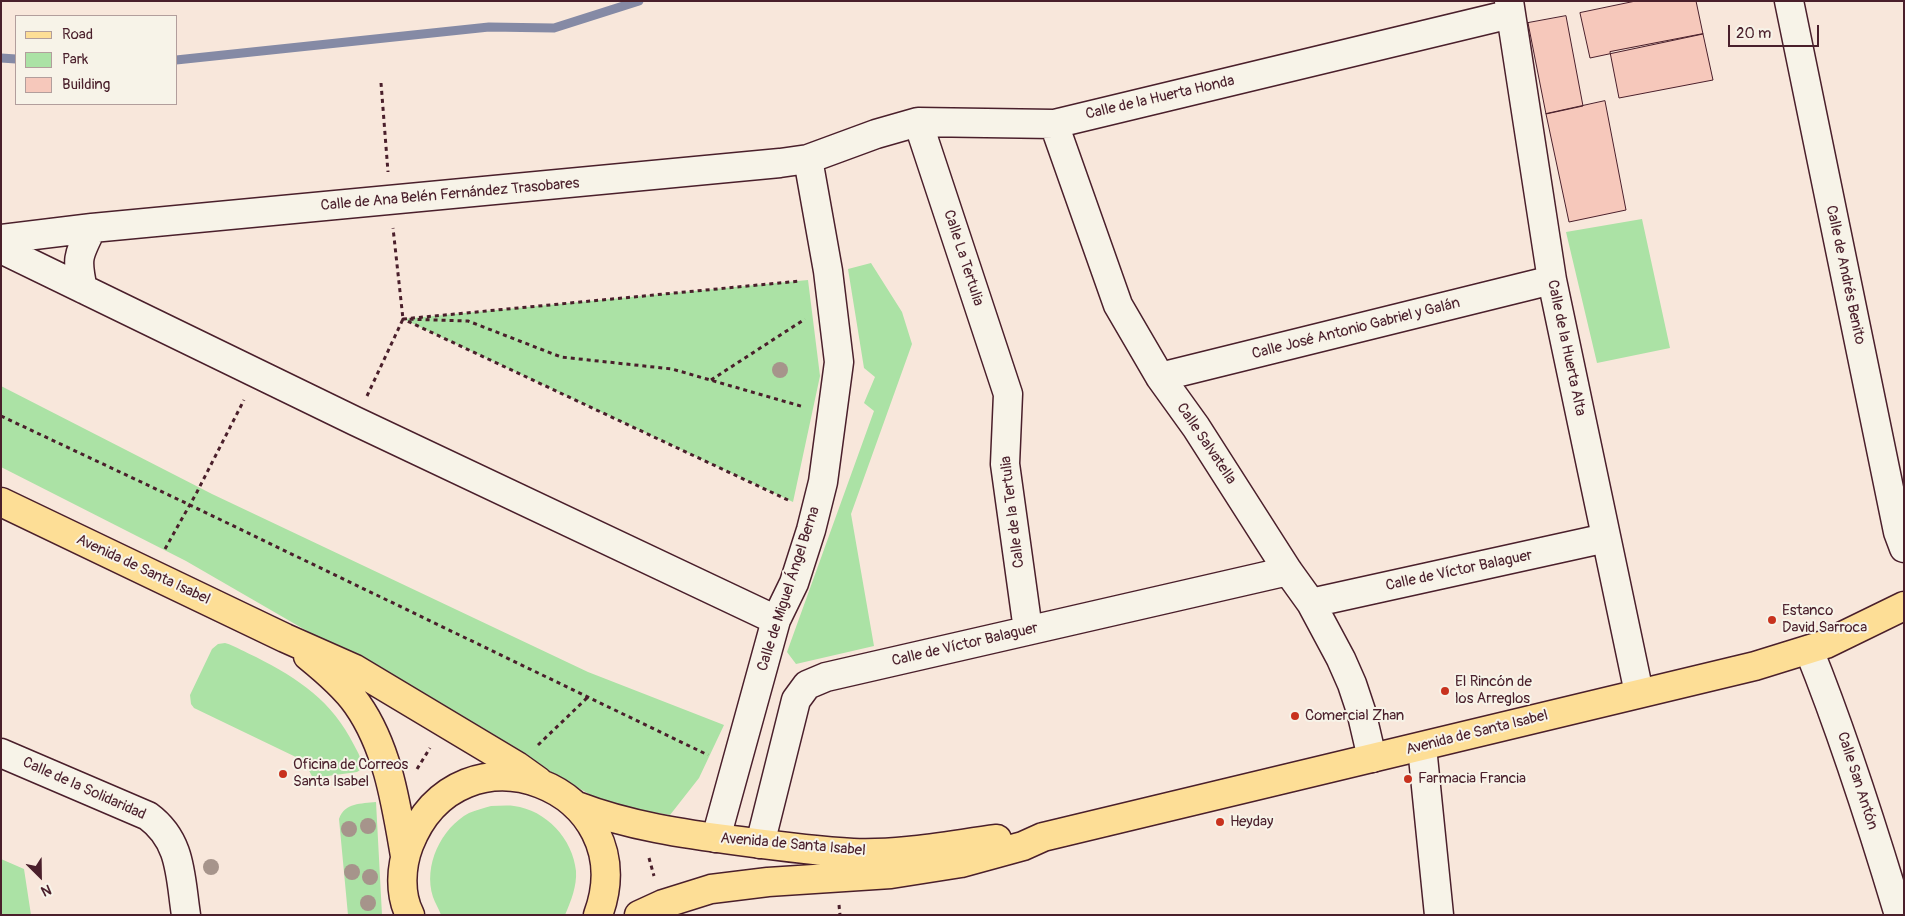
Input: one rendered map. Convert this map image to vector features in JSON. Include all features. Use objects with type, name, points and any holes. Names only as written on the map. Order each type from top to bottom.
[{"type":"main road","name":"Avenida de Santa Isabel","points":[[1,502],[285,638],[355,669],[446,722],[577,806],[604,816],[644,827],[716,838],[854,853],[902,850],[1010,838],[1043,837]]},
{"type":"main road","name":"Avenida de Santa Isabel","points":[[639,915],[671,901],[711,889],[749,883],[891,874],[961,863],[1023,846],[1043,837],[1755,666],[1809,650],[1840,638],[1904,606]]},
{"type":"main road","name":"Avenida de Santa Isabel","points":[[285,638],[322,668],[356,703],[374,732],[390,779],[404,856]]},
{"type":"main road","points":[[408,912],[402,874],[404,856],[416,826],[436,801],[464,784],[495,776],[527,778],[527,773]]},
{"type":"main road","points":[[577,806],[588,820],[598,838],[604,859],[606,881],[603,902],[598,915]]},
{"type":"street","name":"Calle de Andrés Benito","points":[[1788,1],[1898,532],[1904,548]]},
{"type":"street","name":"Calle de la Huerta Honda","points":[[808,158],[876,134],[918,122],[1054,124],[1510,8]]},
{"type":"street","name":"Calle de la Huerta Alta","points":[[1510,8],[1552,280],[1639,693]]},
{"type":"street","name":"Calle La Tertulia","points":[[918,122],[1008,394]]},
{"type":"street","name":"Calle Salvatella","points":[[1054,124],[1118,305],[1160,377],[1196,426],[1288,571],[1311,603],[1352,684],[1361,711],[1372,758]]},
{"type":"street","name":"Calle de Ana Belén Fernández Trasobares","points":[[1,238],[770,164],[808,158]]},
{"type":"street","name":"Calle de Miguel Ángel Berna","points":[[716,838],[776,620],[794,583],[811,530],[823,482],[839,362],[828,271],[808,158]]},
{"type":"street","points":[[83,289],[78,266],[80,252],[92,228]]},
{"type":"street","points":[[1,249],[355,421],[776,620]]},
{"type":"street","name":"Calle José Antonio Gabriel y Galán","points":[[1160,377],[1552,280]]},
{"type":"street","name":"Calle de la Tertulia","points":[[1008,394],[1004,464],[1028,630]]},
{"type":"street","name":"Calle de Víctor Balaguer","points":[[1311,603],[1606,538]]},
{"type":"street","name":"Calle de Víctor Balaguer","points":[[760,844],[796,700],[807,686],[826,677],[1288,571]]},
{"type":"street","name":"Calle San Antón","points":[[1809,650],[1834,713],[1861,792],[1899,915]]},
{"type":"street","points":[[1422,747],[1439,915]]},
{"type":"street","name":"Calle de la Solidaridad","points":[[1,753],[148,816],[159,824],[175,849],[186,915]]},
{"type":"path","points":[[355,421],[403,319],[390,200],[381,83]]},
{"type":"path","points":[[403,319],[808,280]]},
{"type":"path","points":[[711,380],[812,315]]},
{"type":"path","points":[[403,319],[468,321],[561,357],[672,369],[805,407]]},
{"type":"path","points":[[403,319],[793,502]]},
{"type":"path","points":[[151,573],[190,505],[257,374]]},
{"type":"path","points":[[1,416],[190,505],[709,756]]},
{"type":"path","points":[[527,773],[588,697]]},
{"type":"path","points":[[390,779],[415,772],[446,722]]},
{"type":"path","points":[[648,854],[654,878]]},
{"type":"green space","points":[[1642,219],[1670,348],[1597,363],[1566,232]]},
{"type":"green space","points":[[871,263],[902,312],[912,344],[851,514],[874,646],[796,664],[787,652],[874,411],[864,403],[875,377],[864,368],[848,269]]},
{"type":"green space","points":[[808,280],[820,376],[793,502],[403,319]]},
{"type":"green space","points":[[1,386],[212,494],[588,672],[724,725],[699,778],[670,815],[608,805],[186,561],[1,467]]},
{"type":"green space","points":[[225,643],[256,657],[286,674],[325,704],[345,729],[359,754],[361,760],[360,770],[313,778],[305,763],[300,759],[194,708],[191,704],[190,695],[212,649],[218,644]]},
{"type":"green space","points":[[376,802],[382,915],[348,915],[339,819],[345,809],[349,807]]},
{"type":"green space","points":[[491,806],[514,806],[537,813],[564,837],[574,859],[576,871],[575,888],[565,915],[441,915],[433,897],[430,873],[437,849],[450,828],[459,820],[469,813]]},
{"type":"green space","points":[[1,859],[24,869],[31,915],[1,915]]},
{"type":"building","points":[[1636,1],[1696,1],[1703,34],[1590,58],[1580,13]]},
{"type":"building","points":[[1566,16],[1583,106],[1546,114],[1528,23]]},
{"type":"building","points":[[1703,34],[1713,80],[1619,98],[1610,52]]},
{"type":"building","points":[[1605,101],[1626,210],[1569,222],[1546,114]]},
{"type":"waterway","points":[[178,60],[489,27],[554,28],[639,1]]},
{"type":"waterway","points":[[1,58],[15,59]]},
{"type":"place","name":"Estanco David Sarroca","points":[[1772,620]]},
{"type":"place","name":"El Rincón de los Arreglos","points":[[1445,691]]},
{"type":"place","name":"Comercial Zhan","points":[[1295,716]]},
{"type":"place","name":"Oficina de Correos Santa Isabel","points":[[283,774]]},
{"type":"place","name":"Farmacia Francia","points":[[1408,779]]},
{"type":"place","name":"Heyday","points":[[1220,822]]}]
